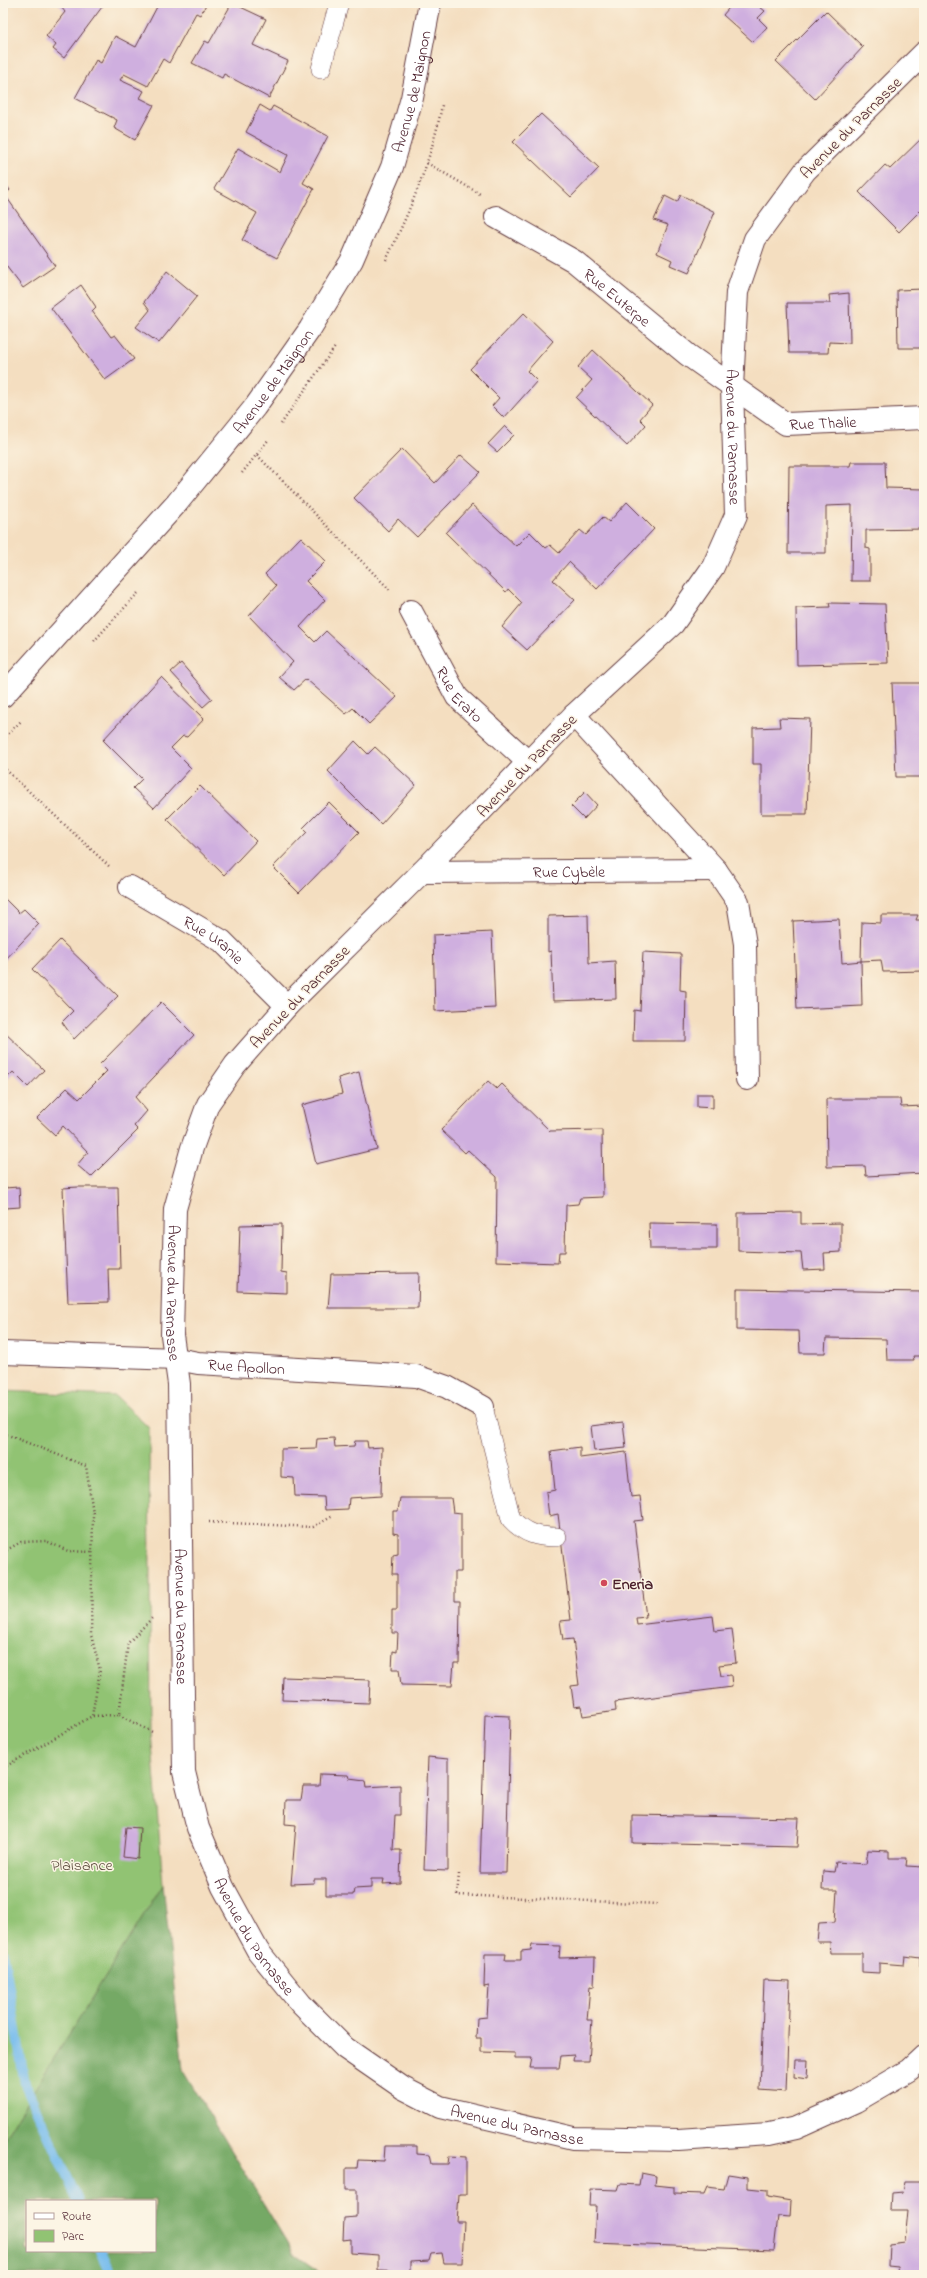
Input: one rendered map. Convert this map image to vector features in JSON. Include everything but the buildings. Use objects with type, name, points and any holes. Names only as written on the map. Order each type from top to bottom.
[{"type":"street","name":"Avenue de Maignon","points":[[3,696],[177,503],[255,407],[310,329],[352,260],[392,167],[412,98],[430,3]]},
{"type":"street","name":"Avenue du Parnasse","points":[[924,54],[805,171],[756,239],[737,292],[732,387],[736,515],[713,567],[673,624],[574,715],[422,872],[287,1006],[235,1065],[208,1104],[192,1148],[175,1209],[172,1335],[177,1359],[179,1391],[184,1764],[198,1828],[223,1888],[258,1951],[300,2004],[345,2048],[403,2088],[440,2107],[573,2138],[670,2140],[769,2134],[796,2128],[856,2101],[909,2070],[924,2056]]},
{"type":"street","name":"Rue Euterpe","points":[[496,217],[574,261],[688,355],[732,387]]},
{"type":"street","name":"Rue Thalie","points":[[732,387],[786,424],[924,418]]},
{"type":"street","name":"Rue Erato","points":[[411,611],[457,697],[528,762]]},
{"type":"street","points":[[574,715],[716,870],[738,902],[745,944],[747,1079]]},
{"type":"street","name":"Rue Cybèle","points":[[422,872],[716,870]]},
{"type":"street","name":"Rue Uranie","points":[[130,887],[222,941],[287,1006]]},
{"type":"street","name":"Rue Apollon","points":[[3,1353],[177,1359],[198,1363],[416,1376],[447,1387],[483,1408]]},
{"type":"lane","points":[[321,69],[339,3]]},
{"type":"lane","points":[[483,1408],[511,1519],[520,1529],[532,1535],[557,1537]]},
{"type":"path","points":[[427,163],[485,196],[496,217]]},
{"type":"path","points":[[257,454],[411,611]]},
{"type":"path","points":[[3,767],[130,887]]},
{"type":"path","points":[[3,1433],[86,1466],[93,1513],[91,1635],[100,1670],[92,1716]]},
{"type":"path","points":[[206,1522],[313,1527],[333,1516]]},
{"type":"path","points":[[3,1552],[21,1542],[46,1541],[68,1551],[92,1552]]},
{"type":"path","points":[[119,1714],[128,1643],[156,1614]]},
{"type":"path","points":[[3,1768],[92,1716],[119,1714],[156,1734]]},
{"type":"path","points":[[459,1874],[457,1895],[658,1904]]},
{"type":"green space","name":"Plaisance","points":[[3,1391],[116,1396],[149,1428],[151,1731],[163,1884],[3,2140]]},
{"type":"green space","points":[[163,1884],[183,2070],[294,2254],[324,2275],[3,2275],[3,2140]]},
{"type":"waterway","points":[[3,1952],[25,2084],[78,2200]]},
{"type":"waterway","points":[[101,2252],[112,2275]]},
{"type":"place","name":"Eneria","points":[[604,1583]]}]
